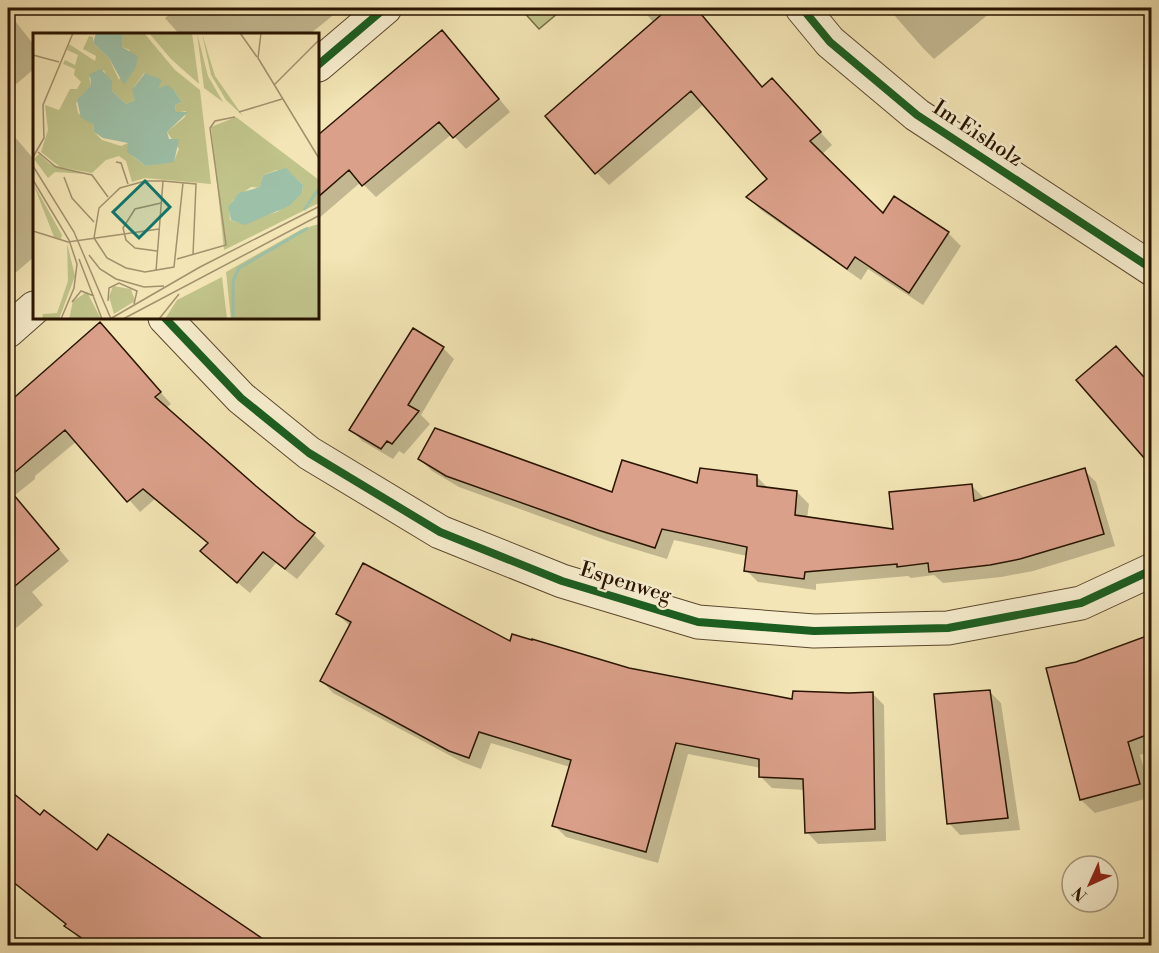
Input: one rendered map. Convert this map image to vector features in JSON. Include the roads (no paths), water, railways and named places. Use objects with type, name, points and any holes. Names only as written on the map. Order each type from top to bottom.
[{"type":"street","points":[[320,64],[385,8]]},
{"type":"street","name":"Im Eisholz","points":[[802,8],[830,42],[917,115],[1152,269]]},
{"type":"street","points":[[8,331],[33,309]]},
{"type":"street","name":"Espenweg","points":[[167,320],[242,398],[309,453],[440,532],[562,581],[698,622],[814,631],[948,628],[1082,603],[1152,570]]}]
